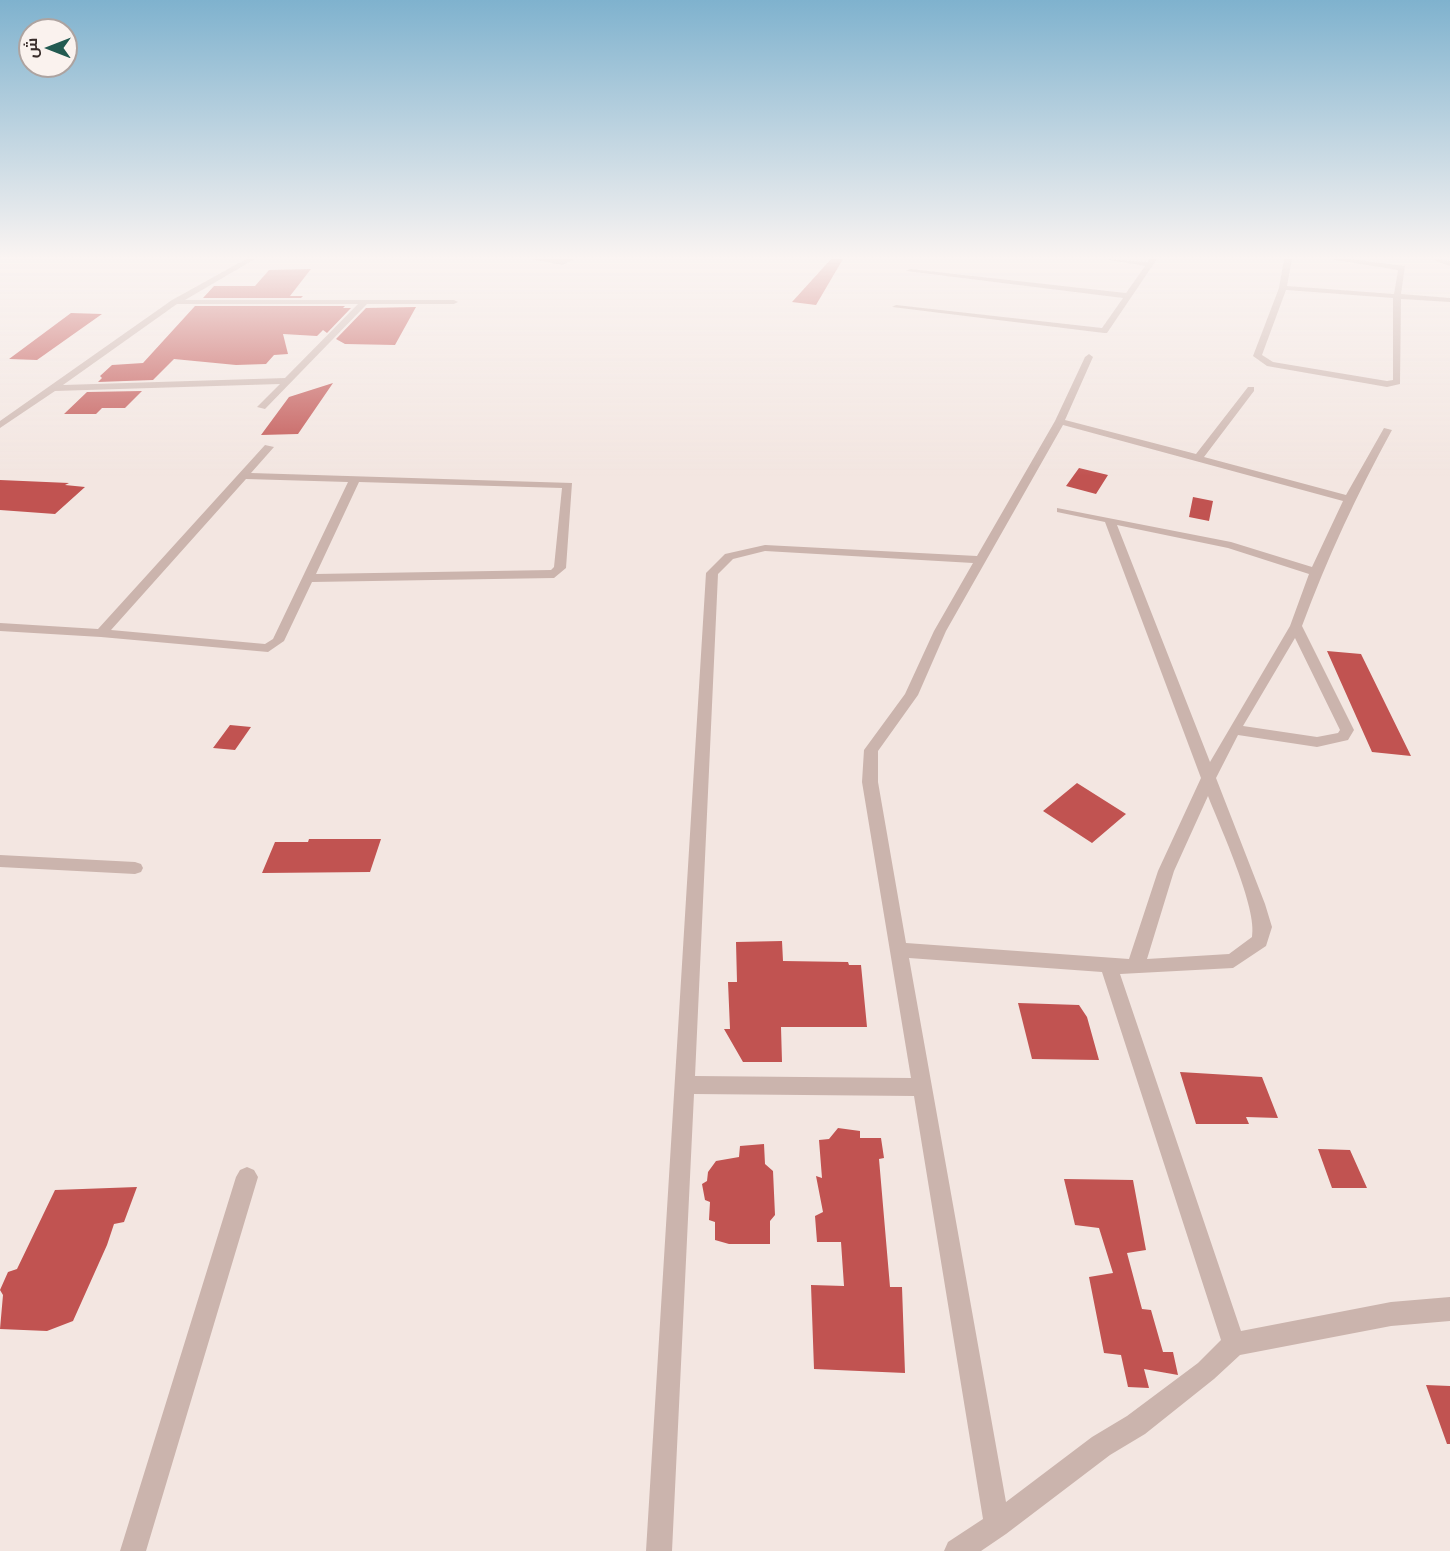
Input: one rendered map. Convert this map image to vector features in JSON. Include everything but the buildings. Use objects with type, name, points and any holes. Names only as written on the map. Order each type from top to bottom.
[{"type":"street","points":[[0,425],[134,331]]},
{"type":"street","points":[[262,407],[336,331]]},
{"type":"street","points":[[1266,331],[1257,356],[1269,364],[1387,384],[1397,382],[1397,331]]},
{"type":"street","points":[[997,1525],[870,782],[871,750],[911,695],[940,631],[978,561],[1060,421],[1089,357]]},
{"type":"street","points":[[54,388],[287,381]]},
{"type":"street","points":[[1199,457],[1251,389]]},
{"type":"street","points":[[1060,421],[1349,499]]},
{"type":"street","points":[[1135,967],[1166,871],[1210,776],[1234,730],[1296,626],[1316,572],[1349,499],[1387,430]]},
{"type":"street","points":[[101,633],[269,447]]},
{"type":"street","points":[[243,476],[354,481],[568,485],[560,568],[554,574],[307,578]]},
{"type":"street","points":[[0,627],[101,633],[267,648],[278,641],[354,481]]},
{"type":"street","points":[[1061,510],[1232,545],[1316,572]]},
{"type":"street","points":[[898,951],[1135,967],[1233,961],[1260,941],[1263,927],[1257,904],[1210,776],[1110,520]]},
{"type":"street","points":[[659,1551],[712,573],[729,556],[765,548],[978,561]]},
{"type":"street","points":[[1234,730],[1317,742],[1343,737],[1347,730],[1343,719],[1296,626]]},
{"type":"street","points":[[0,861],[135,868]]},
{"type":"street","points":[[1109,966],[1234,1344]]},
{"type":"street","points":[[685,1085],[921,1087]]},
{"type":"street","points":[[133,1551],[247,1177]]},
{"type":"street","points":[[957,1551],[997,1525],[1206,1371],[1234,1344],[1391,1314],[1450,1309]]}]
